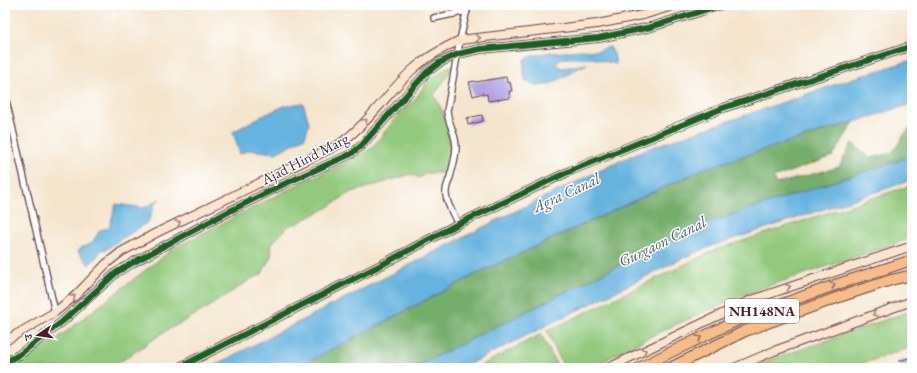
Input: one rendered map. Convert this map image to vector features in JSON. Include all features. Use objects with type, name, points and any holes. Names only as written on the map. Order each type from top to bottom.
[{"type":"highway","name":"NH148NA","points":[[639,368],[740,319],[838,284],[912,260]]},
{"type":"highway","name":"NH148NA","points":[[670,368],[745,331],[842,296],[891,280],[911,276]]},
{"type":"street","points":[[5,341],[55,312],[76,295],[106,264],[121,252],[156,233],[338,145],[348,138],[373,114],[423,61],[460,40],[597,24],[643,15],[676,5]]},
{"type":"street","name":"Ajad Hind Marg","points":[[5,362],[19,355],[63,321],[117,272],[230,211],[282,185],[351,154],[362,145],[426,73],[439,63],[458,54],[480,49],[598,38],[651,27],[721,5]]},
{"type":"street","points":[[458,224],[446,195],[446,189],[454,163],[456,148],[456,142],[447,116],[447,111],[460,40],[468,8]]},
{"type":"street","points":[[434,18],[468,8]]},
{"type":"street","points":[[178,368],[385,263],[458,224],[570,171],[723,108],[912,46]]},
{"type":"street","points":[[5,96],[55,312]]},
{"type":"street","points":[[608,368],[749,301],[912,246]]},
{"type":"street","points":[[734,368],[774,351],[912,301]]},
{"type":"green space","points":[[455,65],[434,95],[444,114],[454,156],[444,173],[427,173],[419,178],[411,174],[349,193],[330,206],[298,223],[290,225],[272,243],[271,256],[262,274],[251,279],[207,308],[167,330],[123,360],[102,368],[5,368],[54,341],[174,248],[372,148],[398,115],[414,101],[427,82],[445,68]]},
{"type":"green space","points":[[854,122],[833,156],[773,178],[776,184],[839,167],[852,143],[870,158],[892,153],[908,129],[912,128],[912,156],[698,226],[413,368],[296,368],[476,274],[705,168]]},
{"type":"green space","points":[[912,185],[912,238],[756,290],[659,332],[590,368],[564,368],[547,331],[715,250]]},
{"type":"green space","points":[[912,310],[912,347],[849,368],[752,368],[772,359]]},
{"type":"green space","points":[[541,334],[558,368],[476,368]]},
{"type":"water","points":[[610,47],[614,54],[616,64],[592,58],[561,58],[556,65],[562,68],[587,64],[550,84],[537,86],[525,80],[524,60],[532,56],[550,52],[555,53],[579,50],[597,51]]},
{"type":"water","name":"Agra Canal","points":[[912,60],[912,104],[705,168],[476,274],[296,368],[209,368],[495,221],[641,151],[854,78]]},
{"type":"water","points":[[303,103],[309,123],[305,137],[276,153],[249,150],[240,154],[233,132],[284,106]]},
{"type":"water","points":[[912,156],[912,180],[712,246],[683,258],[461,368],[413,368],[698,226]]},
{"type":"water","points":[[160,199],[156,202],[148,222],[107,249],[101,250],[89,265],[78,252],[82,247],[88,245],[95,239],[100,230],[109,228],[116,204],[144,208]]},
{"type":"building","points":[[506,77],[507,83],[510,82],[512,91],[509,91],[510,98],[488,101],[487,94],[483,95],[483,93],[473,96],[469,82]]},
{"type":"building","points":[[482,115],[483,121],[468,125],[467,118]]},
{"type":"building","points":[[912,357],[912,368],[902,368],[899,361]]},
{"type":"cycle path","points":[[5,362],[19,355],[63,321],[117,272],[230,211],[282,185],[351,154],[362,145],[426,73],[439,63],[458,54],[480,49],[598,38],[651,27],[721,5]]},
{"type":"cycle path","points":[[178,368],[385,263],[458,224],[570,171],[723,108],[912,46]]},
{"type":"water label","name":"Gurgaon Canal","points":[[662,241]]}]
